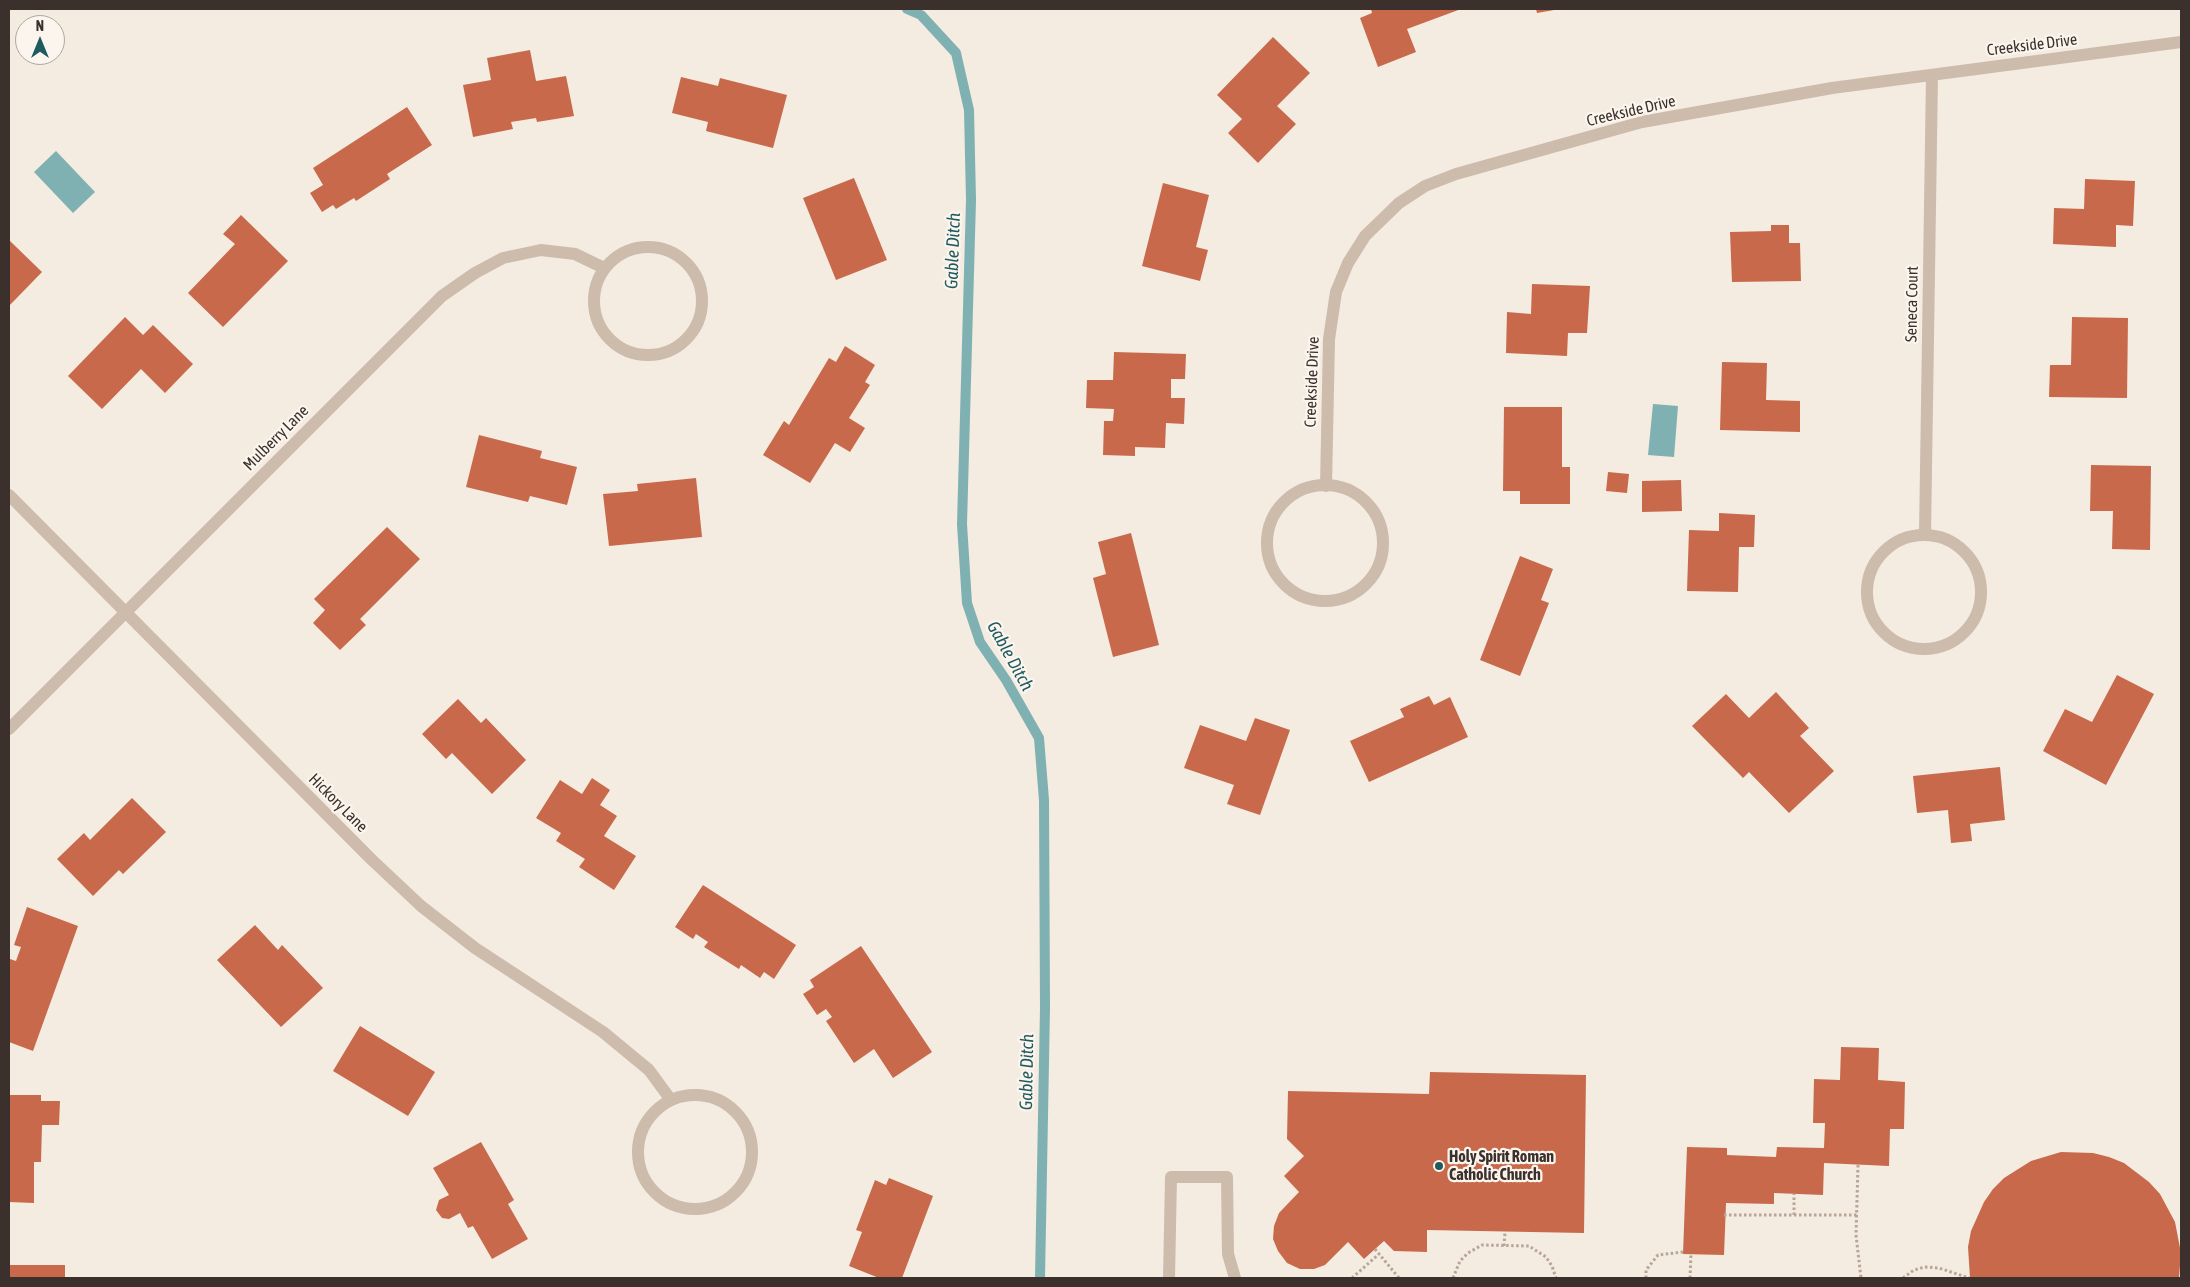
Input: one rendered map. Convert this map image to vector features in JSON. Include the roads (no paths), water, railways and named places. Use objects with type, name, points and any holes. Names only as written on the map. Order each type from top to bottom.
[{"type":"street","name":"Creekside Drive","points":[[1326,486],[1328,339],[1336,292],[1348,263],[1365,236],[1399,203],[1425,186],[1456,174],[1642,122],[1832,88],[2181,42]]},
{"type":"street","name":"Seneca Court","points":[[1925,535],[1932,75]]},
{"type":"street","points":[[639,247],[661,248],[680,256],[694,271],[702,290],[703,304],[700,318],[690,336],[674,349],[654,355],[633,353],[614,344],[601,327],[594,308],[596,287],[604,268],[620,254],[639,247]]},
{"type":"street","name":"Mulberry Lane","points":[[9,729],[442,296],[475,273],[503,258],[541,250],[575,254],[604,268]]},
{"type":"street","points":[[1326,486],[1346,490],[1358,496],[1368,505],[1379,523],[1382,544],[1378,564],[1372,576],[1362,586],[1351,594],[1338,599],[1317,600],[1297,594],[1281,581],[1273,569],[1268,556],[1268,536],[1274,516],[1287,500],[1305,489],[1326,486]]},
{"type":"street","name":"Hickory Lane","points":[[9,495],[371,859],[421,906],[475,948],[604,1032],[648,1070],[671,1100]]},
{"type":"street","points":[[1925,535],[1945,539],[1963,550],[1978,573],[1981,593],[1978,614],[1971,626],[1961,636],[1944,646],[1923,650],[1902,646],[1885,635],[1876,624],[1870,612],[1866,592],[1870,571],[1886,548],[1904,538],[1925,535]]},
{"type":"street","points":[[694,1094],[716,1099],[736,1112],[746,1124],[752,1147],[749,1170],[738,1190],[719,1204],[696,1210],[680,1208],[659,1197],[644,1180],[637,1157],[640,1134],[652,1114],[671,1100],[694,1094]]},
{"type":"street","points":[[1169,1278],[1170,1177],[1227,1177],[1228,1254],[1235,1278]]},
{"type":"water","points":[[56,151],[95,192],[73,213],[34,172]]},
{"type":"water","points":[[1653,404],[1678,406],[1674,457],[1648,455]]},
{"type":"waterway","name":"Gable Ditch","points":[[907,9],[921,15],[956,53],[969,110],[971,200],[962,524],[967,603],[980,642],[1006,680],[1039,738],[1044,800],[1045,1008],[1040,1278]]},
{"type":"place","name":"Holy Spirit Roman Catholic Church","points":[[1439,1166]]}]
